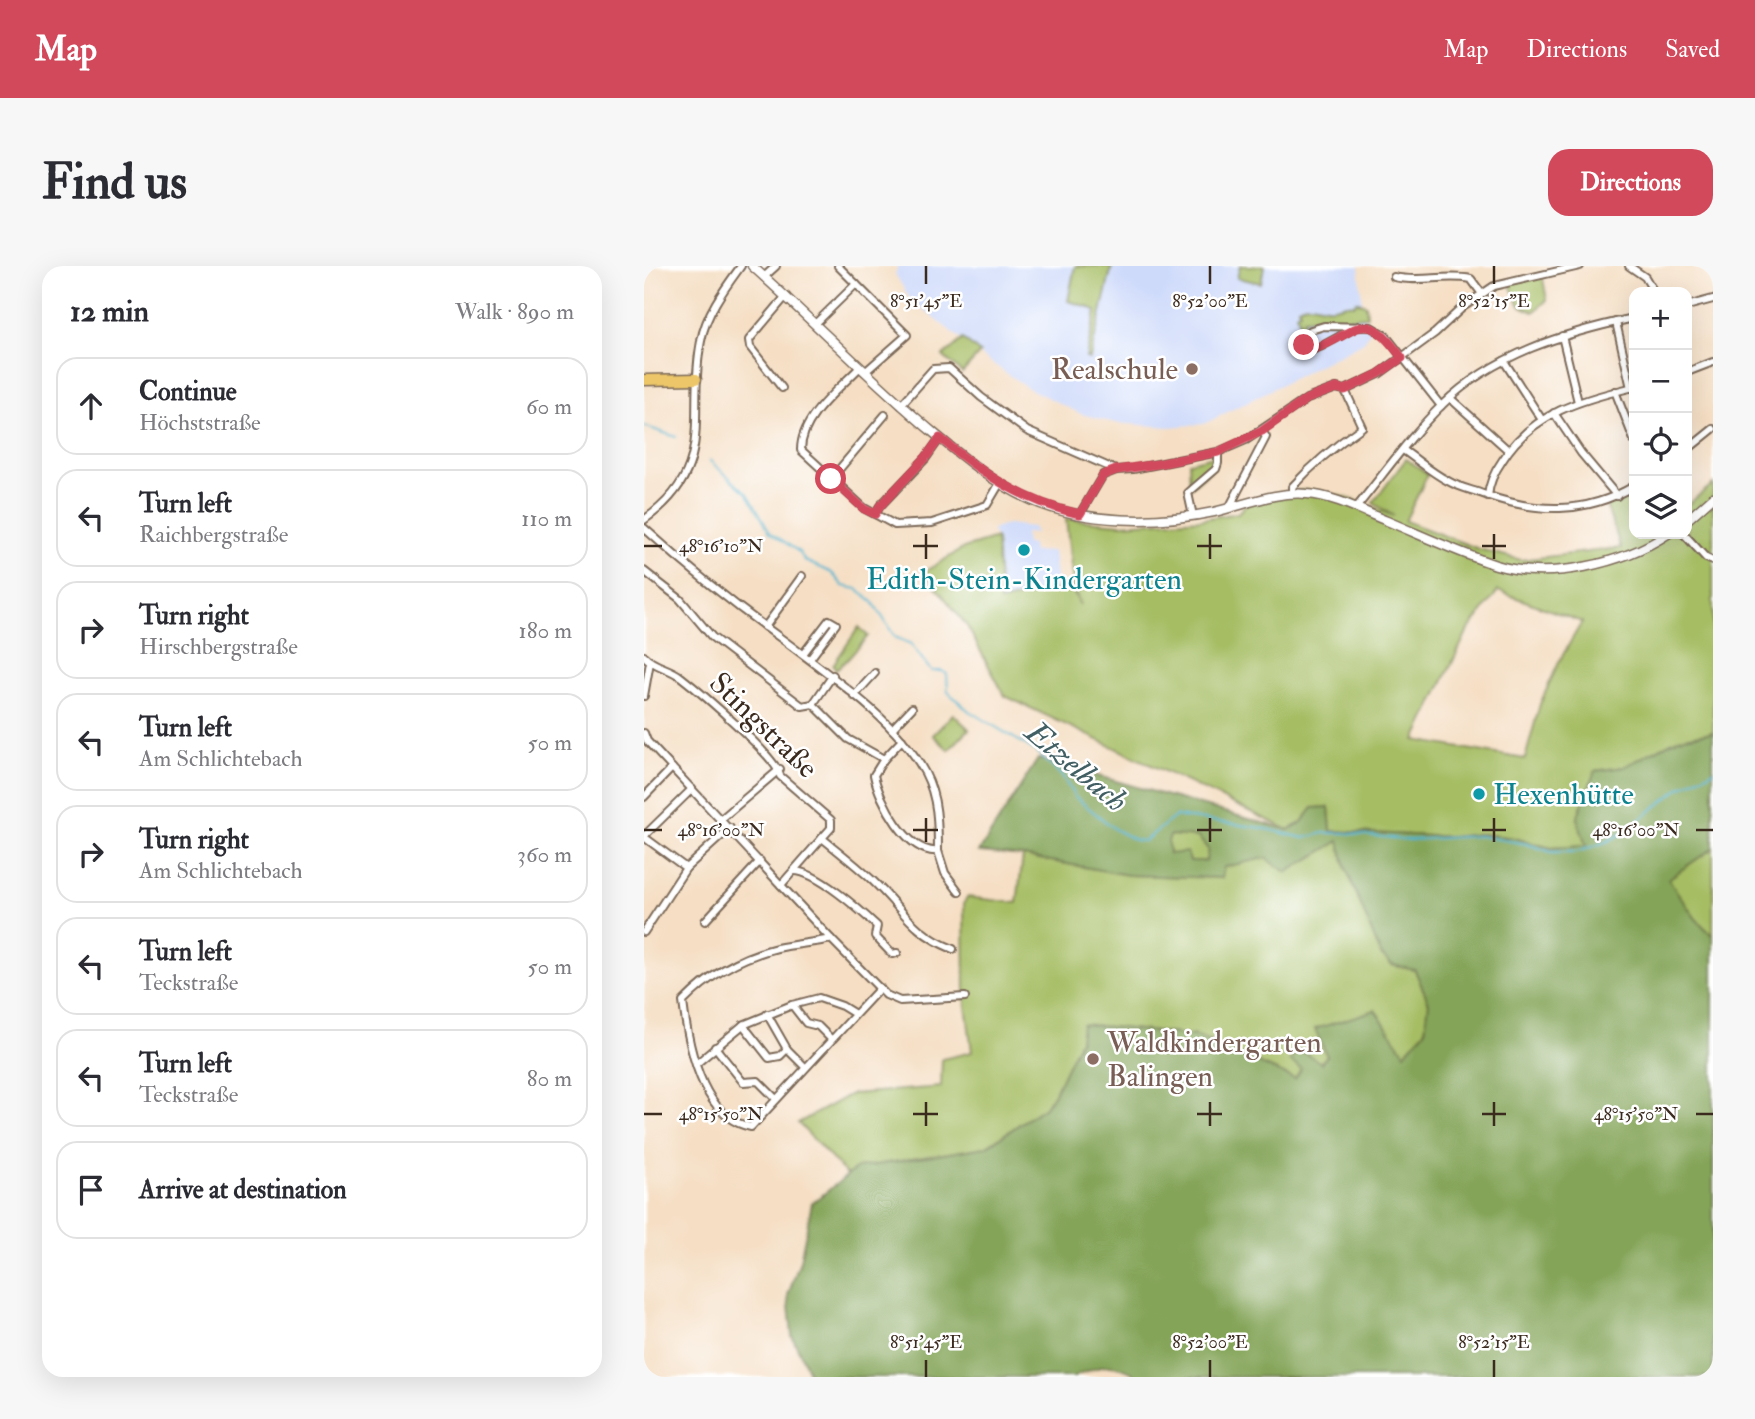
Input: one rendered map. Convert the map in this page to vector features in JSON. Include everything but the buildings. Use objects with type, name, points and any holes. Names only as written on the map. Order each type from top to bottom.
[{"type":"highway","points":[[644,380],[696,379]]},
{"type":"street","points":[[644,520],[664,506],[681,486],[694,458],[698,422],[696,379],[701,339],[713,308],[741,266]]},
{"type":"street","points":[[752,266],[862,370],[940,438],[1000,483],[1033,500],[1080,514],[1106,519],[1135,520],[1193,516],[1293,494],[1326,498],[1497,565],[1528,570],[1600,564],[1623,557],[1660,539]]},
{"type":"street","points":[[764,277],[776,266]]},
{"type":"street","points":[[838,266],[907,335],[862,370],[812,418],[801,436],[801,450],[864,509],[895,525],[932,523],[987,505],[1000,483]]},
{"type":"street","points":[[1080,514],[1103,475],[1116,470],[1146,467],[1218,452],[1262,431],[1307,399],[1336,388],[1345,390],[1378,374],[1494,286],[1580,266]]},
{"type":"street","points":[[1629,266],[1645,277],[1651,287]]},
{"type":"street","points":[[1394,276],[1425,280],[1455,276],[1471,279],[1482,294]]},
{"type":"street","points":[[815,324],[856,284]]},
{"type":"street","points":[[782,388],[750,347],[749,340],[786,296]]},
{"type":"street","points":[[1692,305],[1713,299]]},
{"type":"street","points":[[1356,508],[1450,398],[1504,361],[1527,349],[1562,336],[1629,319]]},
{"type":"street","points":[[1616,322],[1629,372]]},
{"type":"street","points":[[1357,327],[1311,350],[1304,345],[1303,336],[1324,326],[1370,327],[1386,336],[1441,406]]},
{"type":"street","points":[[1562,336],[1578,402]]},
{"type":"street","points":[[1504,361],[1542,420]]},
{"type":"street","points":[[1692,370],[1713,362]]},
{"type":"street","points":[[901,405],[933,369],[949,368],[981,397],[1027,431],[1116,470]]},
{"type":"street","points":[[1488,496],[1497,468],[1508,450],[1524,433],[1554,413],[1578,402],[1629,388]]},
{"type":"street","points":[[1293,494],[1292,487],[1310,467],[1362,427],[1345,390]]},
{"type":"street","points":[[1615,390],[1629,427]]},
{"type":"street","points":[[1450,398],[1508,450]]},
{"type":"street","points":[[1554,413],[1581,453],[1617,495]]},
{"type":"street","points":[[831,479],[885,415]]},
{"type":"street","points":[[1692,446],[1713,429]]},
{"type":"street","points":[[1229,508],[1266,437],[1262,431]]},
{"type":"street","points":[[875,514],[940,438]]},
{"type":"street","points":[[1403,450],[1449,482],[1488,496],[1544,510],[1584,507],[1629,489]]},
{"type":"street","points":[[1193,516],[1188,493],[1216,468],[1218,452]]},
{"type":"street","points":[[1692,516],[1713,498]]},
{"type":"street","points":[[644,528],[676,558],[832,675],[902,740],[925,773],[938,815],[938,851],[945,873],[959,892]]},
{"type":"street","points":[[1689,539],[1706,558],[1713,561]]},
{"type":"street","points":[[644,571],[680,599],[712,636],[802,706],[813,704],[832,675]]},
{"type":"street","points":[[765,626],[802,576]]},
{"type":"street","points":[[803,654],[829,620],[836,624],[810,659]]},
{"type":"street","name":"Stingstraße","points":[[644,656],[650,662],[679,675],[761,748],[780,769],[780,776],[831,820],[831,828],[822,838]]},
{"type":"street","points":[[644,696],[650,662]]},
{"type":"street","points":[[854,696],[875,673]]},
{"type":"street","points":[[813,704],[848,739],[884,759]]},
{"type":"street","points":[[891,729],[912,708]]},
{"type":"street","points":[[644,733],[646,743],[673,768],[886,995],[900,1001],[965,997]]},
{"type":"street","points":[[902,740],[884,759],[874,775],[877,789],[890,816],[902,832],[925,849],[938,851]]},
{"type":"street","points":[[644,797],[673,768]]},
{"type":"street","points":[[720,820],[780,769]]},
{"type":"street","points":[[686,868],[644,836],[692,789]]},
{"type":"street","points":[[644,932],[686,868],[730,828]]},
{"type":"street","points":[[781,885],[822,838],[873,880],[913,926],[935,942],[953,949]]},
{"type":"street","points":[[705,921],[760,861]]},
{"type":"street","points":[[794,871],[809,874],[859,909],[877,926],[875,936],[892,954],[897,953]]},
{"type":"street","points":[[831,939],[776,948],[753,955],[724,968],[683,1002],[700,1077],[714,1102],[737,1124],[751,1127],[880,988]]},
{"type":"street","points":[[696,1064],[743,1025],[792,1005],[819,998],[855,1014]]},
{"type":"street","points":[[792,1005],[806,1023],[818,1026],[831,1039]]},
{"type":"street","points":[[767,1014],[787,1049],[805,1068]]},
{"type":"street","points":[[743,1025],[769,1058],[780,1056],[787,1049]]},
{"type":"street","points":[[715,1047],[743,1082],[758,1081],[776,1098]]},
{"type":"shaded area","points":[[898,266],[1359,266],[1363,312],[1370,331],[1364,342],[1204,424],[1169,427],[1115,423],[1081,414],[1028,388],[986,359],[910,299],[895,274]]},
{"type":"shaded area","points":[[1007,524],[1033,527],[1036,533],[1025,533],[1026,544],[1032,544],[1033,552],[1053,551],[1057,587],[1000,602],[996,538],[991,530]]},
{"type":"green space","points":[[1075,266],[1112,266],[1090,359],[1086,358],[1096,311],[1068,301]]},
{"type":"green space","points":[[1240,266],[1264,266],[1261,283],[1237,278]]},
{"type":"green space","points":[[1542,274],[1547,300],[1534,312],[1520,306],[1509,283]]},
{"type":"green space","points":[[1356,301],[1366,305],[1367,316],[1328,320],[1304,319],[1303,328],[1299,327],[1296,314],[1300,312],[1298,307],[1302,305],[1334,307],[1355,304]]},
{"type":"green space","points":[[963,339],[980,353],[962,373],[943,356]]},
{"type":"green space","points":[[1213,456],[1216,459],[1214,467],[1190,488],[1189,462]]},
{"type":"green space","points":[[1406,459],[1428,474],[1405,521],[1479,549],[1521,560],[1621,548],[1606,505],[1629,494],[1629,539],[1692,539],[1692,501],[1713,484],[1713,732],[1679,738],[1624,767],[1595,771],[1586,846],[1551,848],[1514,838],[1481,834],[1451,837],[1331,831],[1329,807],[1313,808],[1301,823],[1289,830],[1005,696],[967,626],[924,572],[964,548],[996,538],[1000,602],[1069,585],[1080,605],[1073,585],[1066,519],[1121,524],[1202,519],[1238,513],[1250,501],[1258,498],[1308,490],[1350,499],[1394,516],[1373,503]],"holes":[[[1498,591],[1582,622],[1560,660],[1540,704],[1525,759],[1415,740],[1467,632]]]},
{"type":"green space","points":[[859,627],[868,636],[836,669],[833,665]]},
{"type":"green space","points":[[953,714],[969,729],[949,750],[933,735]]},
{"type":"green space","points":[[1713,732],[1713,848],[1668,879],[1696,919],[1713,936],[1713,1377],[1133,1377],[1133,1373],[1125,1369],[1104,1366],[1074,1377],[811,1377],[792,1336],[788,1295],[800,1261],[812,1203],[857,1168],[986,1147],[1045,1107],[1080,1040],[1082,1024],[1197,1036],[1295,1079],[1301,1069],[1290,1061],[1299,1049],[1321,1063],[1327,1056],[1315,1029],[1375,1010],[1405,1053],[1425,1031],[1429,1003],[1415,970],[1392,965],[1381,955],[1346,868],[1339,841],[1287,872],[1265,858],[1224,867],[1222,878],[1128,875],[1023,856],[979,852],[1038,759],[1288,830],[1301,823],[1313,808],[1329,807],[1331,831],[1451,837],[1481,834],[1514,838],[1551,848],[1586,846],[1577,818],[1595,771],[1624,767],[1679,738]],"holes":[[[1170,835],[1198,837],[1208,849],[1206,861],[1190,861],[1187,852],[1169,854]]]},
{"type":"green space","points":[[1170,835],[1198,837],[1208,849],[1206,861],[1189,861],[1169,854],[1167,842]]},
{"type":"green space","points":[[1339,841],[1346,868],[1381,954],[1392,965],[1415,970],[1429,1003],[1425,1031],[1405,1053],[1315,1029],[1327,1056],[1295,1079],[1197,1036],[1083,1024],[1080,1040],[1045,1107],[985,1147],[857,1168],[847,1175],[798,1123],[851,1094],[941,1087],[942,1059],[972,1052],[965,997],[964,903],[967,897],[1017,903],[1023,856],[1128,875],[1222,878],[1223,867],[1265,857],[1287,872]]},
{"type":"green space","points":[[1713,848],[1713,936],[1696,919],[1668,879]]},
{"type":"waterway","name":"Etzelbach","points":[[644,426],[676,437]]},
{"type":"waterway","name":"Etzelbach","points":[[709,460],[748,494],[770,532],[799,552],[805,561],[832,573],[843,586],[857,589],[873,602],[895,637],[911,644],[931,671],[947,674],[948,692],[969,711],[1034,750],[1062,776],[1075,797],[1116,830],[1135,840],[1144,841],[1176,816],[1262,828],[1304,838],[1324,833],[1410,840],[1479,836],[1527,844],[1551,852],[1577,852],[1621,834],[1680,788],[1713,771]]},
{"type":"place","name":"Realschule","points":[[1192,369]]},
{"type":"place","name":"Edith-Stein-Kindergarten","points":[[1024,550]]},
{"type":"place","name":"Hexenhütte","points":[[1479,794]]},
{"type":"place","name":"Waldkindergarten Balingen","points":[[1093,1059]]},
{"type":"route","points":[[831,479],[864,509],[875,514],[940,438],[1000,483],[1033,500],[1080,514],[1103,475],[1116,470],[1218,452],[1262,431],[1307,399],[1336,388],[1345,390],[1378,374],[1402,358],[1386,336],[1370,327],[1357,327],[1311,350],[1304,345]]}]
